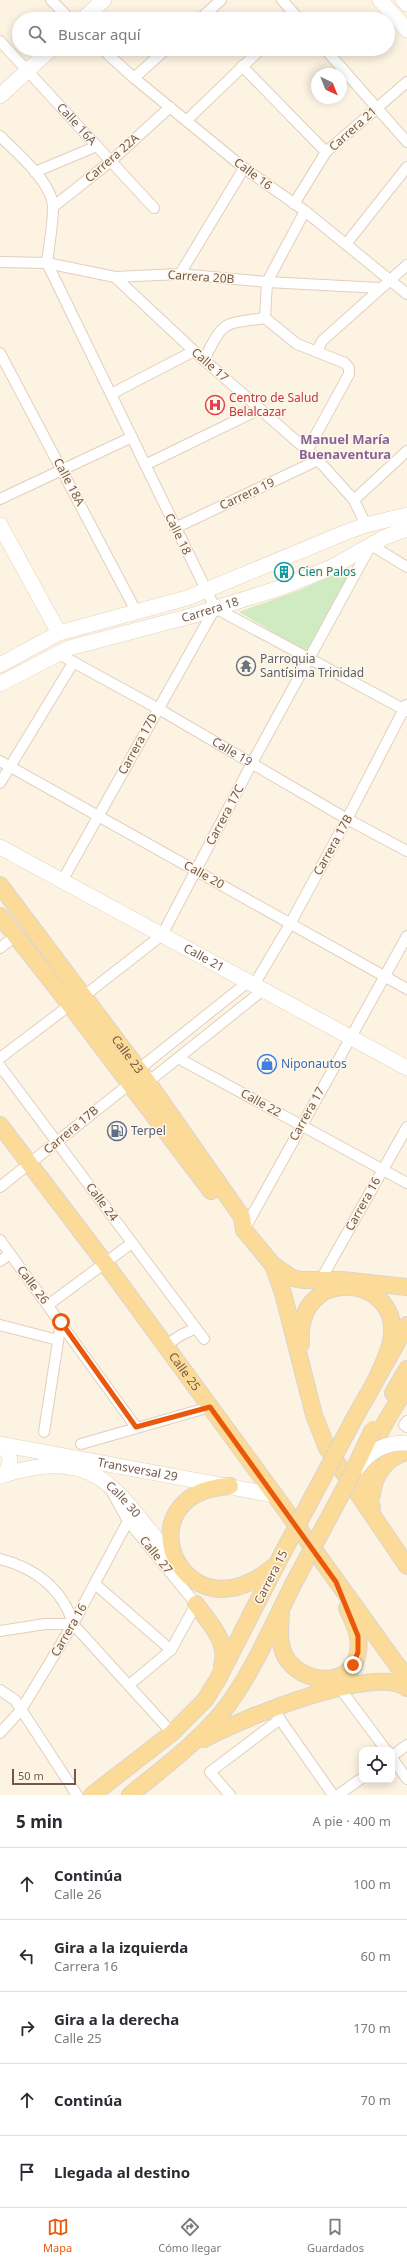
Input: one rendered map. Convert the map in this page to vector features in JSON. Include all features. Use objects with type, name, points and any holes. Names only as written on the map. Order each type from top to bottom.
[{"type":"main road","points":[[91,12],[104,0]]},
{"type":"main road","points":[[380,0],[391,12]]},
{"type":"main road","points":[[403,0],[407,4]]},
{"type":"main road","points":[[395,17],[407,30]]},
{"type":"main road","points":[[0,96],[43,56]]},
{"type":"main road","points":[[366,525],[407,515]]},
{"type":"main road","points":[[0,525],[56,634]]},
{"type":"main road","name":"Carrera 18","points":[[0,658],[56,634],[206,591],[366,525]]},
{"type":"main road","points":[[371,545],[407,529]]},
{"type":"main road","name":"Carrera 18","points":[[0,684],[57,653],[81,644],[215,608],[283,587],[332,568],[371,545]]},
{"type":"main road","name":"Carrera 18","points":[[0,665],[56,634]]},
{"type":"main road","name":"Carrera 18","points":[[0,693],[34,675],[44,661]]},
{"type":"main road","name":"Calle 21","points":[[0,847],[407,1068]]},
{"type":"main road","name":"Calle 23","points":[[0,885],[84,996],[135,1078]]},
{"type":"main road","name":"Calle 23","points":[[0,916],[70,1005],[135,1078],[242,1217],[244,1230],[273,1265],[283,1293],[304,1377]]},
{"type":"main road","name":"Calle 25","points":[[0,1125],[105,1263],[407,1679]]},
{"type":"main road","points":[[273,1265],[292,1278],[320,1281],[342,1280],[407,1287]]},
{"type":"main road","points":[[377,1378],[391,1342],[392,1334],[390,1319],[384,1306],[373,1295],[360,1288],[346,1286],[331,1289],[318,1296],[308,1307],[303,1318],[300,1332],[304,1377],[314,1415],[327,1448],[397,1550]]},
{"type":"main road","name":"Carrera 15","points":[[92,1795],[172,1733],[200,1706],[218,1679],[354,1419],[407,1325]]},
{"type":"main road","name":"Carrera 15","points":[[130,1795],[192,1745],[225,1708],[241,1684],[348,1482],[372,1430],[407,1369]]},
{"type":"main road","points":[[407,1386],[377,1441],[369,1461],[366,1479],[367,1492],[377,1516],[407,1566]]},
{"type":"main road","points":[[348,1482],[369,1454],[389,1444],[407,1443]]},
{"type":"main road","points":[[0,1444],[7,1451],[10,1459],[9,1467],[2,1475]]},
{"type":"main road","name":"Transversal 29","points":[[0,1444],[274,1495]]},
{"type":"main road","points":[[377,1516],[372,1494],[375,1481],[381,1469],[390,1460],[407,1452]]},
{"type":"main road","name":"Calle 30","points":[[2,1475],[40,1467],[61,1466],[76,1468],[94,1474],[108,1483],[129,1504],[164,1549],[180,1566]]},
{"type":"main road","points":[[230,1486],[212,1487],[202,1491],[188,1500],[176,1513],[169,1535],[172,1550],[180,1566],[198,1582],[223,1590],[238,1588],[255,1581],[280,1560]]},
{"type":"main road","points":[[282,1606],[280,1638],[288,1661],[296,1669],[312,1677],[330,1679],[341,1676],[350,1669],[356,1660],[359,1641],[356,1629],[336,1582]]},
{"type":"main road","points":[[196,1604],[223,1644],[224,1656],[218,1679]]},
{"type":"main road","points":[[192,1745],[223,1728],[277,1715],[339,1687],[382,1680],[393,1682],[407,1688]]},
{"type":"street","points":[[51,0],[63,12]]},
{"type":"street","points":[[208,12],[221,0]]},
{"type":"street","points":[[282,0],[292,12]]},
{"type":"street","name":"Calle 16A","points":[[0,41],[12,53]]},
{"type":"street","name":"Calle 16A","points":[[14,56],[154,208]]},
{"type":"street","name":"Calle 16","points":[[110,56],[134,78],[244,168],[305,211],[390,278],[407,294]]},
{"type":"street","points":[[134,78],[158,56]]},
{"type":"street","points":[[187,120],[253,56]]},
{"type":"street","points":[[331,56],[407,142]]},
{"type":"street","points":[[242,66],[326,152]]},
{"type":"street","name":"Carrera 21","points":[[294,204],[326,152],[407,82]]},
{"type":"street","name":"Carrera 22A","points":[[53,207],[111,161],[170,107]]},
{"type":"street","points":[[0,136],[35,172],[48,191],[53,207],[47,263]]},
{"type":"street","points":[[35,172],[97,146]]},
{"type":"street","points":[[346,244],[407,167]]},
{"type":"street","points":[[180,274],[244,168]]},
{"type":"street","points":[[265,318],[267,282],[305,211]]},
{"type":"street","name":"Carrera 20B","points":[[1,262],[47,263],[114,277],[180,274],[267,282],[380,288]]},
{"type":"street","name":"Calle 18","points":[[47,263],[215,608]]},
{"type":"street","points":[[317,351],[322,341],[390,278],[407,266]]},
{"type":"street","name":"Calle 17","points":[[114,277],[204,360],[318,460],[354,500],[366,525]]},
{"type":"street","points":[[204,360],[218,332],[224,326],[231,323],[265,318],[297,344],[345,363],[349,368],[349,374],[308,451]]},
{"type":"street","points":[[111,394],[194,351]]},
{"type":"street","name":"Calle 18A","points":[[0,353],[137,612]]},
{"type":"street","points":[[145,465],[260,409]]},
{"type":"street","points":[[0,499],[132,437]]},
{"type":"street","points":[[354,500],[407,451]]},
{"type":"street","name":"Carrera 19","points":[[175,528],[318,460]]},
{"type":"street","points":[[371,545],[407,567]]},
{"type":"street","name":"Carrera 17C","points":[[84,996],[162,935],[252,764],[371,545]]},
{"type":"street","points":[[215,608],[406,708]]},
{"type":"street","name":"Carrera 17D","points":[[62,881],[157,708],[215,608]]},
{"type":"street","name":"Calle 19","points":[[57,653],[73,664],[157,708],[347,819],[407,851]]},
{"type":"street","points":[[0,783],[73,664]]},
{"type":"street","name":"Carrera 17B","points":[[135,1078],[153,1078],[178,1058],[255,985],[290,924],[406,708]]},
{"type":"street","name":"Calle 20","points":[[0,762],[407,989]]},
{"type":"street","points":[[0,948],[15,936]]},
{"type":"street","name":"Carrera 17","points":[[244,1230],[383,976],[407,936]]},
{"type":"street","name":"Carrera 17B","points":[[0,1187],[30,1165],[135,1078],[144,1065],[255,985]]},
{"type":"street","points":[[0,1058],[70,1005]]},
{"type":"street","name":"Calle 22","points":[[178,1058],[407,1183]]},
{"type":"street","name":"Calle 24","points":[[0,1066],[204,1339]]},
{"type":"street","name":"Carrera 16","points":[[320,1281],[407,1127]]},
{"type":"street","name":"Calle 26","points":[[0,1240],[136,1427]]},
{"type":"street","points":[[48,1305],[132,1243]]},
{"type":"street","points":[[0,1261],[10,1254]]},
{"type":"street","points":[[44,1432],[61,1322]]},
{"type":"street","points":[[0,1325],[58,1340]]},
{"type":"street","points":[[165,1346],[181,1335],[196,1328]]},
{"type":"street","points":[[81,1444],[210,1407]]},
{"type":"street","points":[[407,1421],[404,1425],[407,1427]]},
{"type":"street","name":"Calle 27","points":[[108,1483],[114,1499],[128,1521],[196,1604]]},
{"type":"street","name":"Carrera 16","points":[[0,1733],[22,1710],[73,1624],[128,1521]]},
{"type":"street","points":[[0,1559],[20,1564],[39,1576],[56,1592],[70,1613],[73,1624],[172,1733]]},
{"type":"street","points":[[95,1584],[171,1650]]},
{"type":"street","points":[[129,1686],[171,1650],[196,1604]]},
{"type":"street","points":[[0,1631],[45,1624],[73,1624]]},
{"type":"street","points":[[339,1687],[384,1747]]},
{"type":"street","points":[[0,1690],[15,1700],[77,1795]]},
{"type":"street","points":[[230,1795],[210,1772],[277,1715],[333,1795]]},
{"type":"street","points":[[395,1755],[407,1745]]},
{"type":"street","points":[[395,1761],[407,1779]]},
{"type":"street","points":[[338,1795],[359,1780]]},
{"type":"green space","points":[[348,568],[354,571],[310,654],[239,612],[300,590]]},
{"type":"place","name":"Centro de Salud Belalcazar","points":[[215,405]]},
{"type":"place","name":"Cien Palos","points":[[284,572]]},
{"type":"place","name":"Parroquia Santísima Trinidad","points":[[246,666]]},
{"type":"place","name":"Niponautos","points":[[267,1064]]},
{"type":"place","name":"Terpel","points":[[117,1131]]},
{"type":"district","name":"Manuel María Buenaventura","points":[[345,446]]},
{"type":"route","points":[[61,1322],[136,1427],[210,1407],[336,1582],[358,1636],[359,1647],[356,1660],[353,1665]]}]
